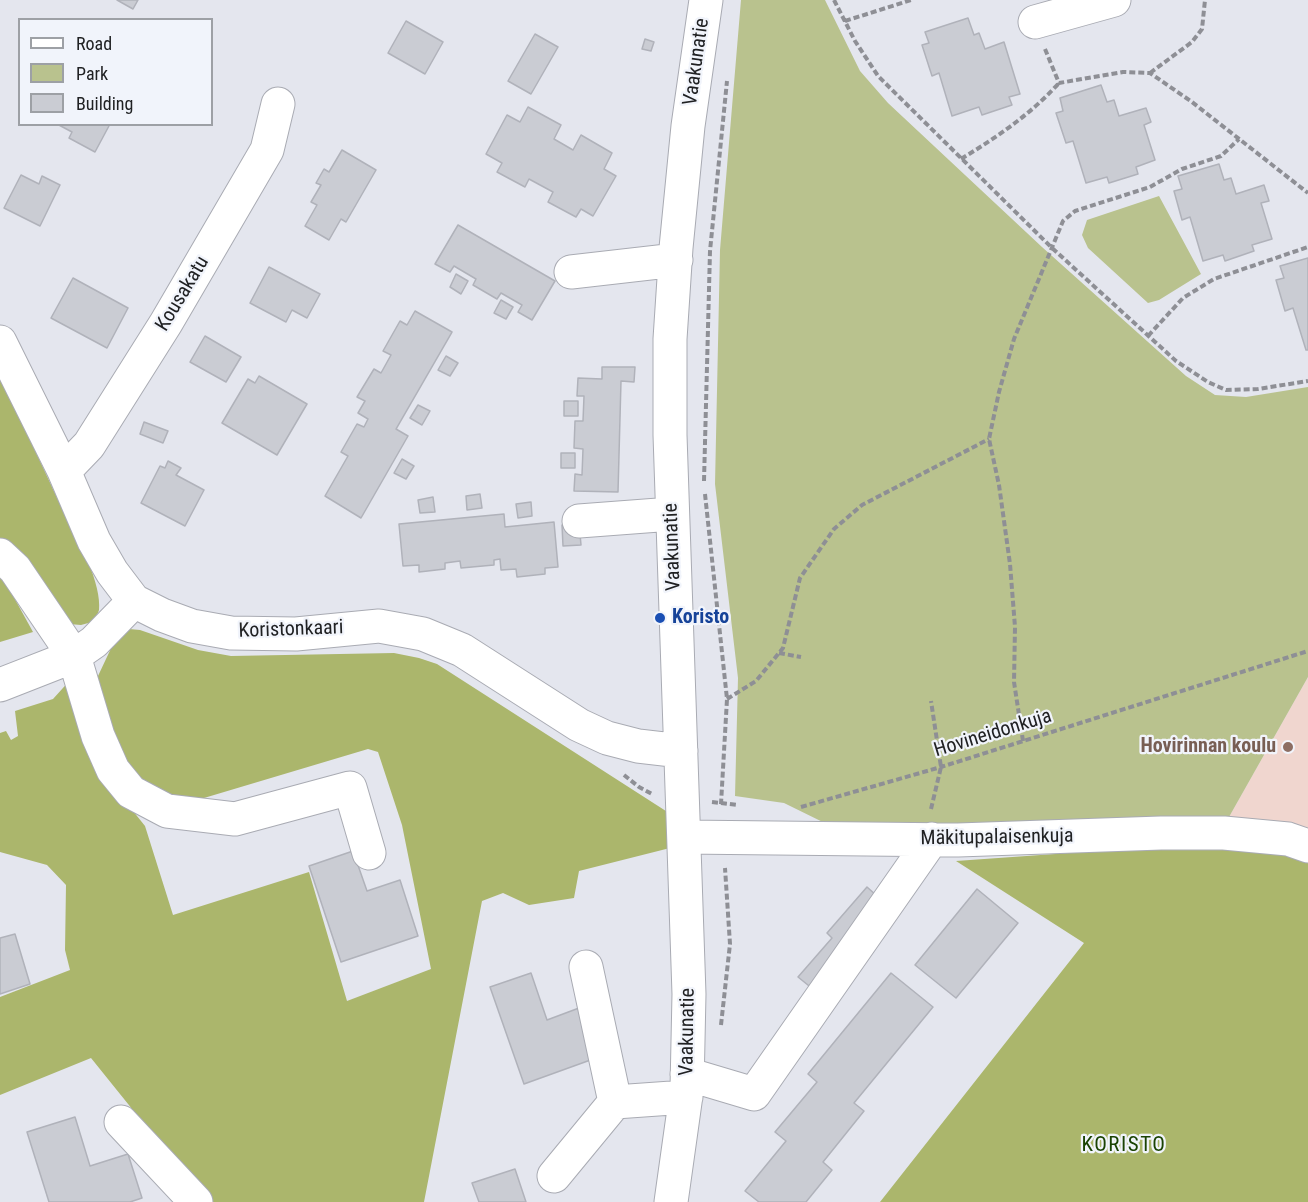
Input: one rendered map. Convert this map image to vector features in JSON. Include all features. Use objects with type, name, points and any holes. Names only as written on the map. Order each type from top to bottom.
[{"type":"street","name":"Vaakunatie","points":[[671,1202],[686,1086],[689,994],[672,514],[670,349],[688,126],[706,0]]},
{"type":"street","points":[[1035,22],[1114,0]]},
{"type":"street","name":"Kousakatu","points":[[64,471],[89,445],[166,323],[267,150],[278,104]]},
{"type":"street","points":[[571,272],[676,260]]},
{"type":"street","name":"Koristonkaari","points":[[0,342],[64,471],[94,541],[112,573],[134,601],[192,626],[231,633],[296,634],[379,626],[423,634],[462,650],[579,725],[607,738],[638,746],[681,751]]},
{"type":"street","points":[[579,521],[672,514]]},
{"type":"street","points":[[0,555],[15,569],[74,656],[98,736],[113,770],[131,792],[167,811],[235,819],[350,788],[369,853]]},
{"type":"street","points":[[0,685],[74,656],[94,642],[134,601]]},
{"type":"street","name":"Mäkitupalaisenkuja","points":[[684,837],[927,839],[1224,833],[1288,839],[1308,846]]},
{"type":"street","points":[[554,1176],[615,1102],[686,1086],[754,1094],[927,839]]},
{"type":"street","points":[[586,967],[615,1102]]},
{"type":"street","points":[[121,1122],[196,1202]]},
{"type":"path","points":[[834,0],[870,66],[878,76],[1051,247],[1176,361],[1226,390],[1308,381]]},
{"type":"path","points":[[845,21],[911,0]]},
{"type":"path","points":[[1150,73],[1192,42],[1202,29],[1205,0]]},
{"type":"path","points":[[1035,22],[1059,83]]},
{"type":"path","points":[[961,159],[1011,128],[1041,103],[1059,83],[1123,72],[1150,73],[1308,193]]},
{"type":"path","points":[[723,771],[727,699],[704,488],[711,251],[728,80]]},
{"type":"path","points":[[1023,741],[1014,682],[1015,627],[1010,564],[999,484],[989,439],[1014,339],[1063,221],[1076,211],[1150,187],[1182,169],[1221,156],[1239,139]]},
{"type":"path","points":[[1148,336],[1183,298],[1214,279],[1308,247]]},
{"type":"path","points":[[727,699],[756,681],[783,648],[800,578],[834,528],[862,505],[989,439]]},
{"type":"path","name":"Hovineidonkuja","points":[[794,809],[941,767],[1308,651]]},
{"type":"path","points":[[778,653],[801,657]]},
{"type":"path","points":[[927,839],[941,767],[931,701]]},
{"type":"path","points":[[622,773],[639,787],[662,799],[742,806]]},
{"type":"shaded area","name":"Hovirinnan koulu","points":[[1308,677],[1308,836],[1229,817]]},
{"type":"green space","points":[[741,0],[825,0],[860,71],[888,103],[1042,247],[1186,376],[1215,395],[1246,397],[1308,387],[1308,677],[1229,817],[839,830],[784,803],[735,796],[738,678],[715,484],[720,250]]},
{"type":"green space","points":[[1159,196],[1201,274],[1159,300],[1148,303],[1088,248],[1082,235],[1087,220]]},
{"type":"green space","points":[[0,375],[88,562],[99,600],[99,610],[92,622],[81,625],[69,624],[0,543]]},
{"type":"green space","points":[[0,572],[33,632],[0,642]]},
{"type":"green space","points":[[129,629],[140,630],[198,650],[231,656],[394,653],[437,664],[669,813],[670,848],[579,871],[574,898],[529,905],[503,893],[482,901],[424,1202],[207,1202],[91,1058],[0,1095],[0,997],[70,970],[65,950],[66,885],[47,865],[0,852],[0,733],[6,731],[11,740],[18,736],[15,711],[53,699],[72,678],[117,791],[145,826],[173,915],[309,872],[347,1001],[431,969],[402,825],[378,752],[368,749],[204,798],[165,800],[129,785],[98,701],[98,676],[114,642]]},
{"type":"green space","points":[[1224,842],[1308,857],[1308,1202],[880,1202],[1084,943],[956,861]]},
{"type":"building","points":[[117,0],[138,0],[133,9]]},
{"type":"building","points":[[968,18],[974,35],[979,33],[985,49],[1004,42],[1020,94],[1009,97],[1012,105],[982,115],[979,107],[952,116],[939,73],[932,76],[922,45],[929,43],[925,32]]},
{"type":"building","points":[[406,21],[443,42],[425,74],[388,53]]},
{"type":"building","points":[[535,34],[558,47],[531,94],[508,81]]},
{"type":"building","points":[[645,39],[654,42],[651,51],[642,49]]},
{"type":"building","points":[[1101,85],[1107,102],[1114,100],[1119,116],[1146,108],[1151,122],[1144,125],[1155,160],[1136,167],[1138,174],[1109,183],[1107,177],[1086,183],[1073,141],[1066,143],[1056,113],[1063,111],[1060,98]]},
{"type":"building","points":[[528,107],[561,125],[554,139],[573,150],[581,135],[612,153],[604,169],[616,176],[593,216],[581,209],[576,217],[548,202],[553,192],[529,179],[525,187],[497,172],[502,163],[486,154],[507,115],[520,122]]},
{"type":"building","points":[[61,126],[109,126],[95,152],[69,138],[72,132]]},
{"type":"building","points":[[342,150],[376,170],[346,222],[341,219],[329,240],[305,226],[317,205],[311,202],[321,185],[316,183],[324,169],[329,172]]},
{"type":"building","points":[[1219,164],[1224,180],[1231,178],[1236,194],[1264,185],[1269,201],[1261,203],[1272,239],[1252,245],[1254,251],[1225,261],[1223,255],[1203,261],[1190,217],[1182,220],[1174,191],[1182,189],[1178,176]]},
{"type":"building","points":[[21,175],[39,184],[42,176],[60,185],[40,226],[4,208]]},
{"type":"building","points":[[458,225],[555,281],[532,320],[518,312],[522,305],[501,293],[497,299],[473,285],[476,279],[454,266],[450,272],[435,264]]},
{"type":"building","points":[[1308,258],[1308,350],[1306,350],[1293,308],[1285,311],[1276,280],[1284,278],[1280,266]]},
{"type":"building","points":[[269,267],[320,294],[307,318],[292,310],[286,322],[250,303]]},
{"type":"building","points":[[456,274],[468,281],[461,294],[450,287]]},
{"type":"building","points":[[73,278],[128,308],[107,348],[51,318]]},
{"type":"building","points":[[501,300],[513,307],[506,319],[494,313]]},
{"type":"building","points":[[415,311],[452,332],[396,429],[408,436],[361,518],[325,496],[348,456],[341,452],[357,424],[364,427],[368,419],[358,413],[365,401],[357,397],[374,369],[381,373],[391,355],[383,351],[400,321],[407,325]]},
{"type":"building","points":[[205,336],[241,357],[226,382],[190,362]]},
{"type":"building","points":[[446,356],[458,363],[450,376],[438,370]]},
{"type":"building","points":[[602,367],[635,367],[634,382],[621,381],[618,492],[574,491],[575,474],[582,475],[583,449],[574,448],[575,421],[583,421],[584,396],[577,396],[578,378],[602,379]]},
{"type":"building","points":[[259,376],[307,404],[277,455],[222,423],[248,379],[255,383]]},
{"type":"building","points":[[564,401],[578,401],[578,416],[564,416]]},
{"type":"building","points":[[418,405],[430,411],[422,425],[410,418]]},
{"type":"building","points":[[144,422],[168,431],[163,443],[140,434]]},
{"type":"building","points":[[561,453],[575,453],[575,468],[561,468]]},
{"type":"building","points":[[402,459],[414,466],[406,479],[394,473]]},
{"type":"building","points":[[168,461],[181,468],[176,475],[204,490],[185,526],[141,503],[160,466],[165,468]]},
{"type":"building","points":[[480,494],[482,508],[467,510],[466,496]]},
{"type":"building","points":[[433,497],[435,512],[420,513],[418,500]]},
{"type":"building","points":[[531,502],[532,516],[518,518],[516,504]]},
{"type":"building","points":[[504,514],[505,527],[554,522],[558,567],[545,568],[545,574],[517,577],[516,569],[501,570],[500,559],[494,560],[494,565],[461,568],[460,561],[445,563],[445,569],[419,572],[419,565],[403,566],[399,524]]},
{"type":"building","points":[[579,523],[581,545],[563,546],[562,525]]},
{"type":"building","points":[[353,851],[367,891],[400,880],[418,936],[341,962],[309,866]]},
{"type":"building","points":[[867,887],[886,904],[819,994],[798,977],[832,938],[827,933]]},
{"type":"building","points":[[977,889],[1018,923],[956,998],[915,965]]},
{"type":"building","points":[[15,934],[30,984],[0,994],[0,938]]},
{"type":"building","points":[[531,973],[547,1020],[579,1008],[596,1058],[524,1084],[490,987]]},
{"type":"building","points":[[891,973],[933,1007],[854,1103],[864,1111],[823,1162],[832,1170],[806,1202],[759,1202],[745,1191],[786,1141],[775,1132],[817,1082],[808,1074]]},
{"type":"building","points":[[75,1117],[90,1166],[128,1154],[142,1198],[130,1202],[49,1202],[27,1132]]},
{"type":"building","points":[[515,1169],[526,1202],[479,1202],[472,1183]]},
{"type":"place","name":"Koristo","points":[[660,618]]},
{"type":"place","name":"Hovirinnan koulu","points":[[1288,747]]},
{"type":"district","name":"KORISTO","points":[[1124,1146]]}]
